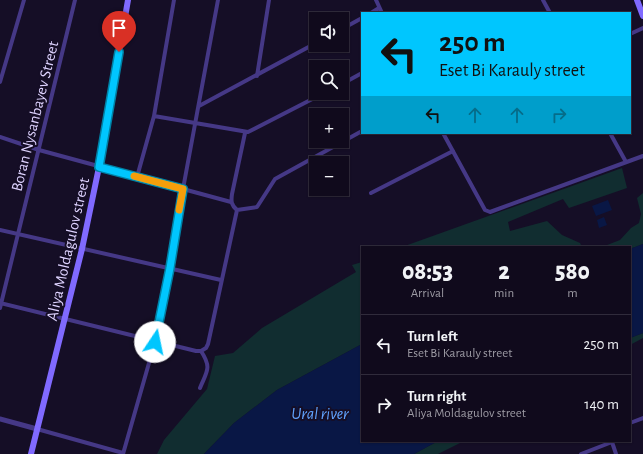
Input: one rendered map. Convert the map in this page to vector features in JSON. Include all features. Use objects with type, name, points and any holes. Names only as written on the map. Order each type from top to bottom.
[{"type":"main road","name":"Aliya Moldagulov street","points":[[32,454],[82,249],[99,167],[128,0]]},
{"type":"main road","points":[[637,0],[642,15]]},
{"type":"main road","points":[[642,15],[643,4]]},
{"type":"street","points":[[0,82],[24,0]]},
{"type":"street","name":"Boran Nysanbayev Street","points":[[0,308],[76,0]]},
{"type":"street","points":[[137,177],[154,116],[174,0]]},
{"type":"street","points":[[0,419],[123,453],[155,342],[170,268],[218,0]]},
{"type":"street","points":[[257,76],[269,0]]},
{"type":"street","points":[[376,0],[381,12]]},
{"type":"street","points":[[543,0],[549,12]]},
{"type":"street","points":[[373,12],[379,8]]},
{"type":"street","points":[[349,25],[361,19]]},
{"type":"street","points":[[631,34],[643,28]]},
{"type":"street","points":[[199,106],[309,47]]},
{"type":"street","points":[[349,80],[361,74]]},
{"type":"street","points":[[154,116],[245,133],[310,100]]},
{"type":"street","points":[[237,210],[257,207],[275,179],[361,132]]},
{"type":"street","points":[[237,210],[231,202],[245,133]]},
{"type":"street","points":[[444,134],[487,212],[643,156]]},
{"type":"street","points":[[611,134],[626,162]]},
{"type":"street","points":[[0,137],[99,167],[231,202]]},
{"type":"street","points":[[371,193],[453,151]]},
{"type":"street","points":[[1,303],[155,342],[201,351],[206,348],[208,344],[237,210]]},
{"type":"street","points":[[0,230],[221,280]]},
{"type":"street","points":[[200,388],[208,369],[208,364],[201,351]]},
{"type":"street","points":[[631,423],[643,418]]},
{"type":"street","points":[[581,454],[612,442],[616,454]]},
{"type":"green space","points":[[622,168],[627,188],[569,208],[563,199],[508,222],[510,231],[547,221],[562,235],[580,243],[582,246],[405,246]]},
{"type":"green space","points":[[643,193],[643,244],[631,249],[631,246],[605,246],[620,240],[631,228],[639,223],[641,214],[637,198]]},
{"type":"green space","points":[[361,262],[361,345],[277,390],[234,423],[204,454],[157,454],[164,440],[207,389],[215,356],[233,353],[262,328],[356,272],[352,265]]},
{"type":"green space","points":[[643,333],[643,338],[631,344],[631,338]]},
{"type":"green space","points":[[436,442],[462,442],[438,454],[414,454]]},
{"type":"water","points":[[608,200],[612,210],[596,216],[592,206]]},
{"type":"water","points":[[604,217],[607,225],[599,228],[597,220]]},
{"type":"water","points":[[643,244],[643,333],[631,338],[631,249]]},
{"type":"water","name":"Ural river","points":[[361,345],[361,442],[436,442],[414,454],[204,454],[234,423],[277,390]]},
{"type":"slow traffic","points":[[134,176],[183,189],[179,210]]},
{"type":"route","points":[[119,52],[99,167],[183,189],[170,268],[155,342]]}]
